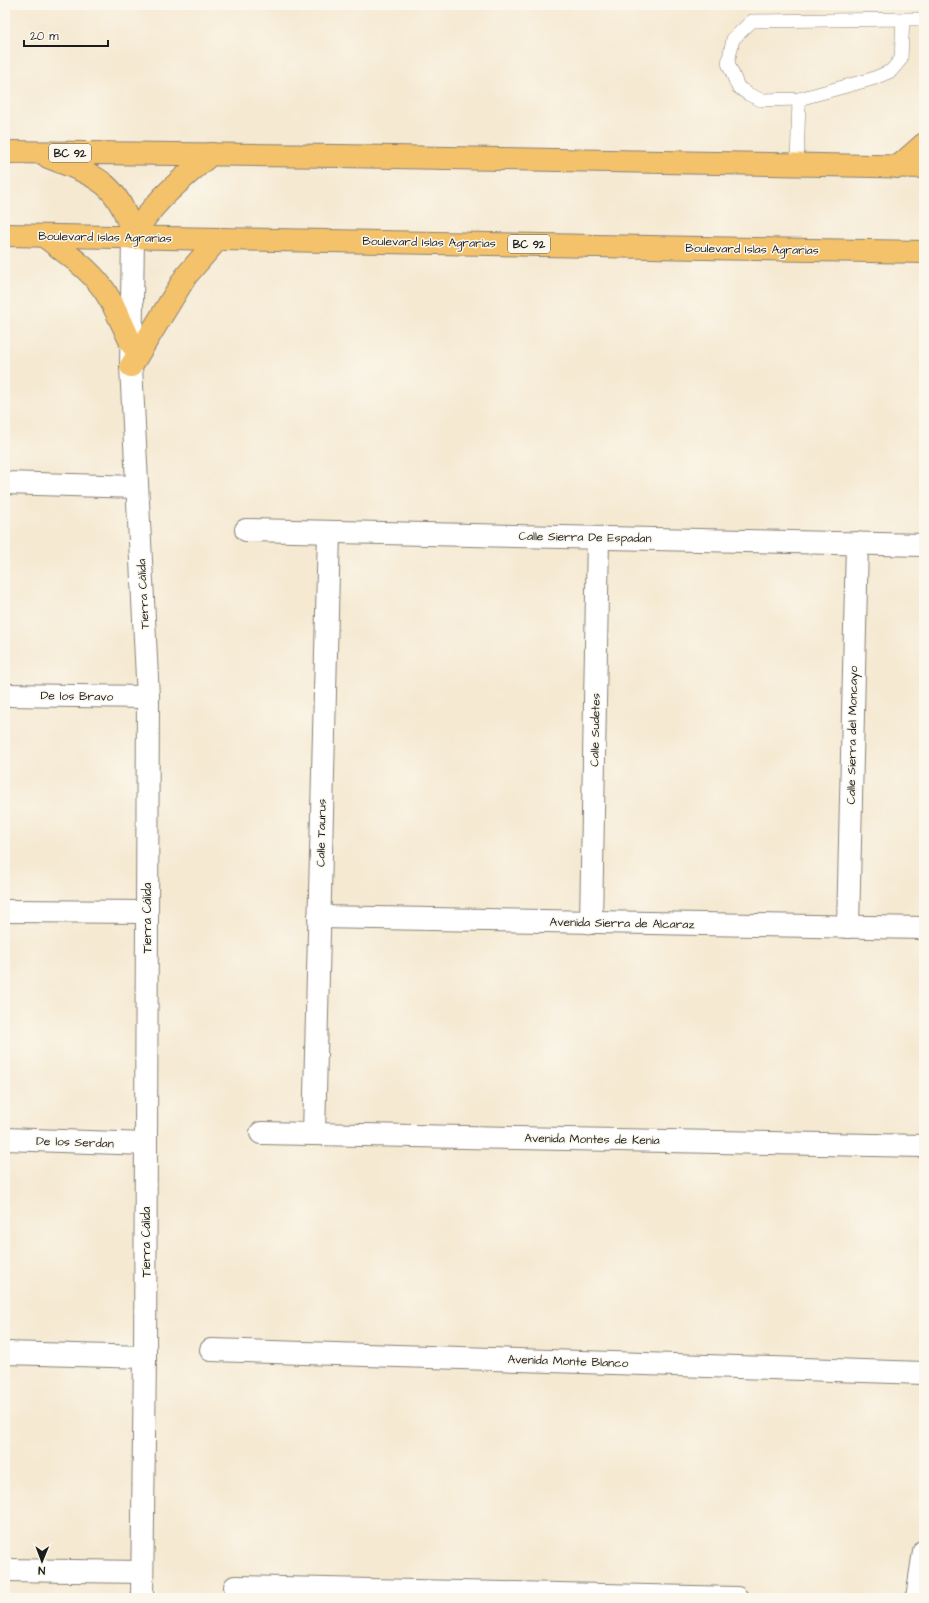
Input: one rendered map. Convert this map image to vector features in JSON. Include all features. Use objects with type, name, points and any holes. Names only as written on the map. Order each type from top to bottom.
[{"type":"main road","points":[[898,167],[924,144]]},
{"type":"main road","name":"BC 92","points":[[5,152],[211,154],[924,167]]},
{"type":"main road","points":[[36,152],[86,172],[110,188],[125,212],[133,238]]},
{"type":"main road","points":[[133,238],[139,226],[157,204],[211,154]]},
{"type":"main road","name":"Boulevard Islas Agrarias","points":[[5,235],[919,253]]},
{"type":"main road","points":[[44,236],[90,273],[99,283],[109,297],[132,356]]},
{"type":"main road","points":[[132,356],[186,276],[217,240]]},
{"type":"street","name":"Tierra Cálida","points":[[133,238],[132,356],[148,697],[145,1357],[142,1598]]},
{"type":"street","points":[[5,483],[137,487]]},
{"type":"street","name":"Calle Sierra De Espadan","points":[[246,530],[924,545]]},
{"type":"street","name":"Calle Taurus","points":[[314,1134],[328,532]]},
{"type":"street","name":"Calle Sudetes","points":[[591,923],[598,538]]},
{"type":"street","name":"Calle Sierra del Moncayo","points":[[848,927],[857,544]]},
{"type":"street","name":"De los Bravo","points":[[5,695],[148,697]]},
{"type":"street","points":[[5,911],[147,912]]},
{"type":"street","name":"Avenida Sierra de Alcaraz","points":[[319,917],[924,928]]},
{"type":"street","name":"Avenida Montes de Kenia","points":[[261,1133],[924,1146]]},
{"type":"street","name":"De los Serdan","points":[[5,1139],[146,1144]]},
{"type":"street","name":"Avenida Monte Blanco","points":[[211,1350],[924,1373]]},
{"type":"street","points":[[5,1353],[145,1357]]},
{"type":"street","points":[[917,1598],[924,1551]]},
{"type":"street","points":[[5,1570],[142,1572]]},
{"type":"street","points":[[235,1587],[294,1594],[737,1598]]},
{"type":"lane","points":[[903,19],[901,59],[891,71],[872,79],[799,99],[760,100],[748,94],[738,87],[728,63],[733,39],[752,22],[903,19],[924,19]]},
{"type":"lane","points":[[797,165],[799,99]]}]
